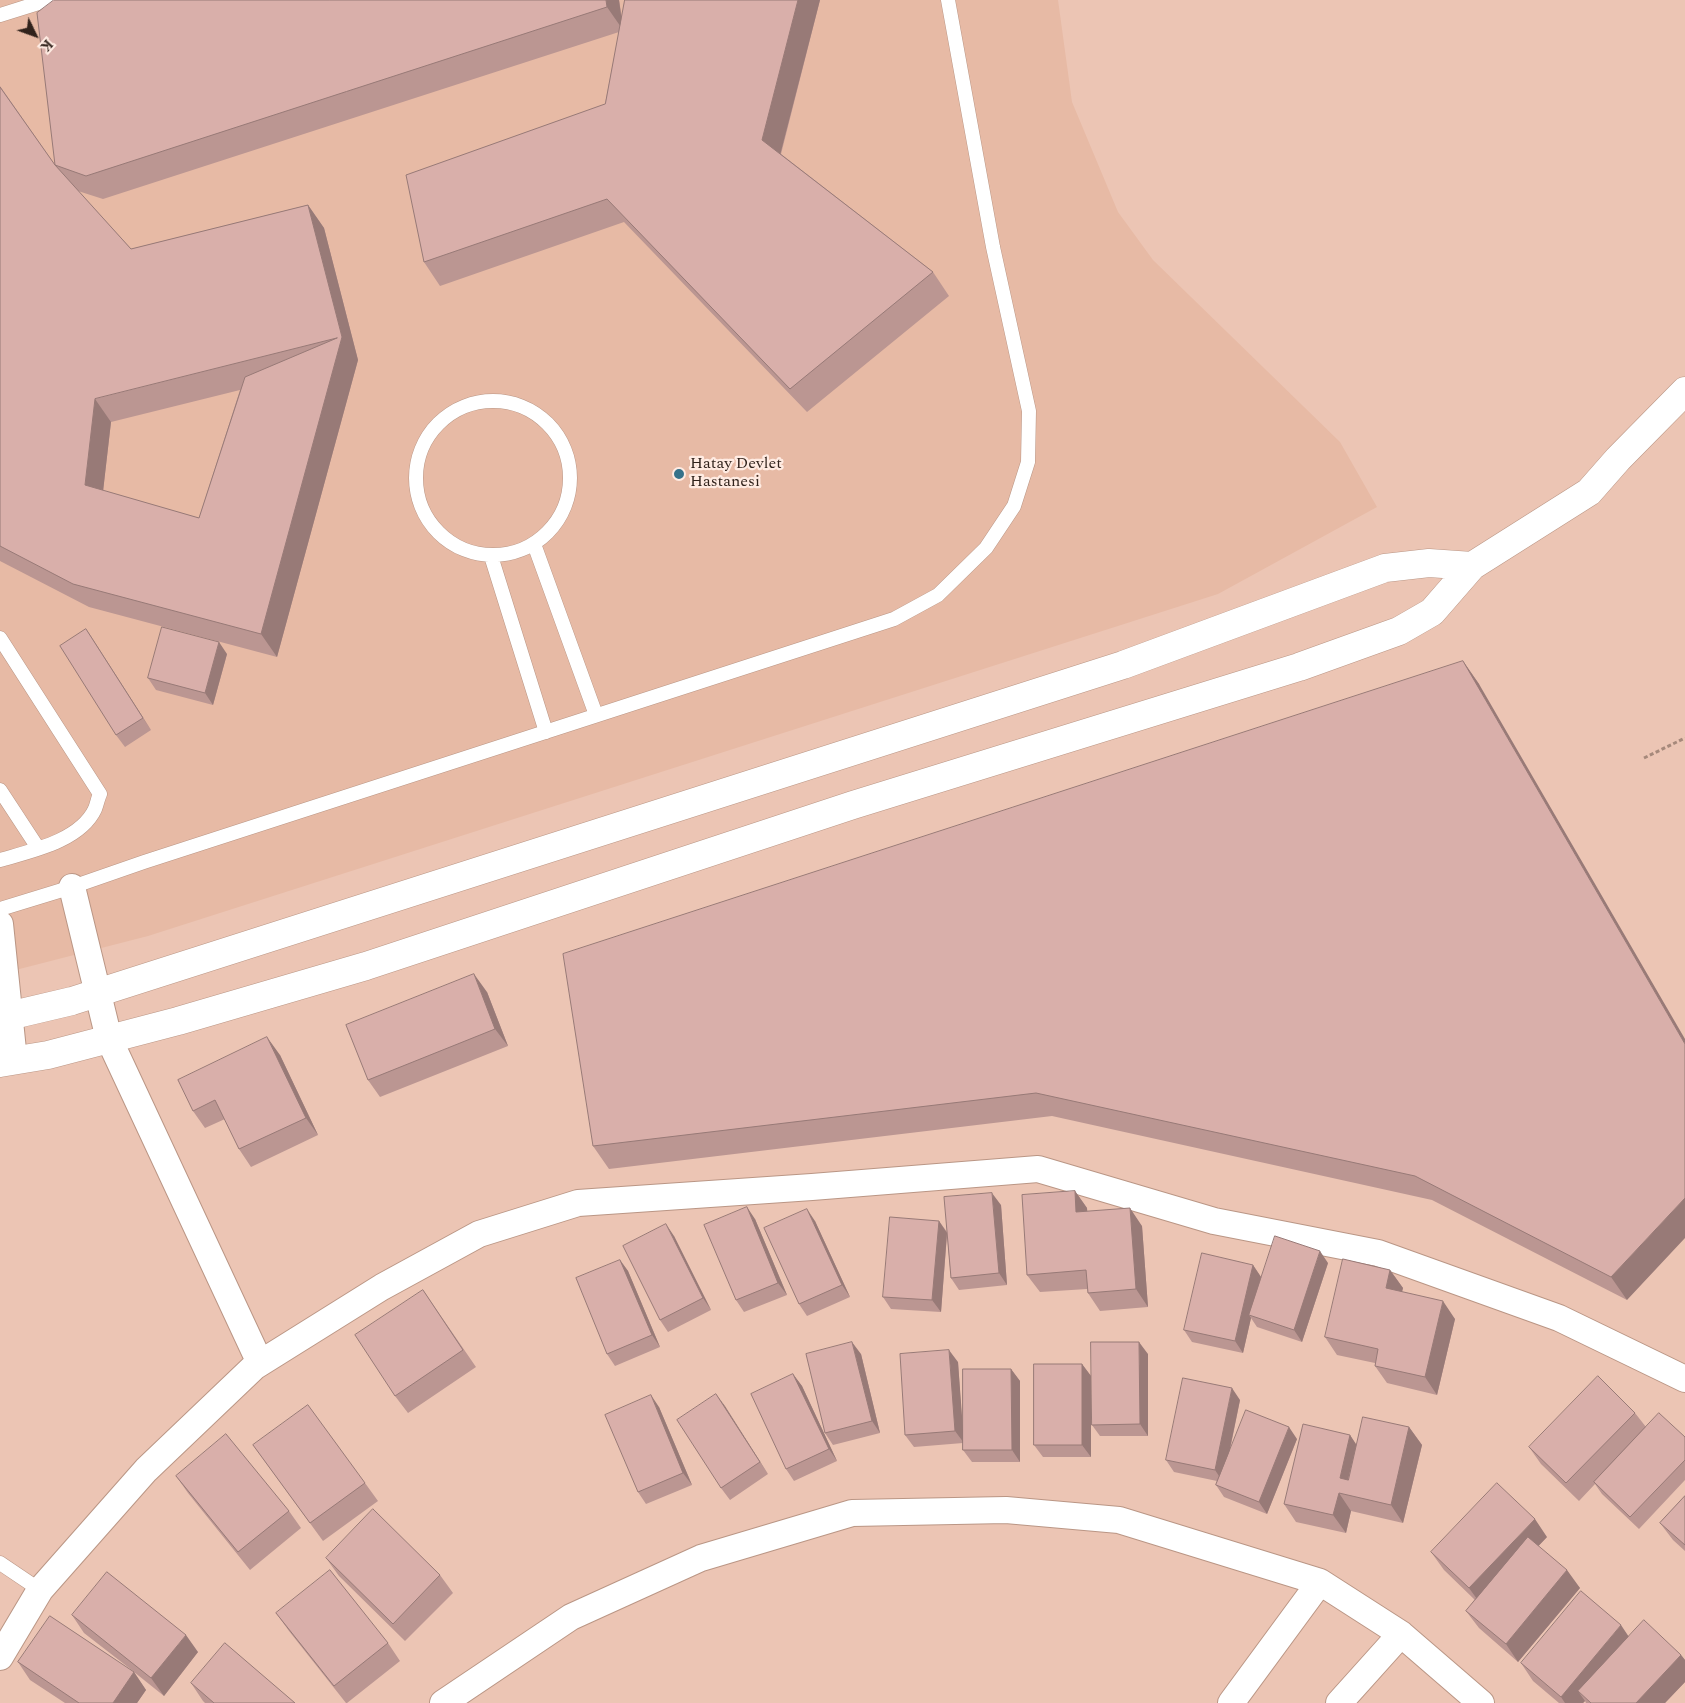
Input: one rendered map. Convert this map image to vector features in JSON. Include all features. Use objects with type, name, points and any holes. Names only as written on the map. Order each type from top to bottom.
[{"type":"street","points":[[0,924],[7,1062],[48,1055],[178,1021],[366,966],[844,808],[1299,667],[1399,631],[1432,612],[1472,566],[1588,492],[1685,391]]},
{"type":"street","points":[[5,1017],[72,1001],[1123,666],[1385,568],[1429,563],[1472,566]]},
{"type":"street","points":[[72,888],[109,1039],[260,1363]]},
{"type":"street","points":[[0,1657],[40,1590],[146,1470],[254,1367],[382,1286],[478,1234],[578,1202],[803,1188],[1038,1169],[1214,1221],[1378,1253],[1559,1318],[1685,1379]]},
{"type":"street","points":[[443,1703],[571,1618],[701,1558],[852,1513],[1006,1510],[1119,1520],[1320,1582],[1401,1634],[1482,1703]]},
{"type":"street","points":[[1231,1703],[1320,1582]]},
{"type":"street","points":[[1340,1703],[1401,1634]]},
{"type":"lane","points":[[0,14],[48,0]]},
{"type":"lane","points":[[0,909],[72,888],[144,862],[894,619],[938,595],[986,548],[1014,506],[1028,462],[1030,412],[992,247],[948,0]]},
{"type":"lane","points":[[501,401],[527,408],[549,424],[564,447],[571,474],[567,502],[554,526],[534,544],[513,553],[491,556],[464,550],[440,536],[424,514],[416,488],[417,460],[429,435],[448,415],[473,403],[501,401]]},
{"type":"lane","points":[[534,544],[596,715]]},
{"type":"lane","points":[[491,556],[546,732]]},
{"type":"lane","points":[[0,638],[100,794],[94,810],[80,828],[52,844],[0,860]]},
{"type":"lane","points":[[0,790],[38,848]]},
{"type":"lane","points":[[0,1563],[40,1590]]},
{"type":"path","points":[[1644,758],[1685,738]]},
{"type":"shaded area","name":"Hatay Devlet Hastanesi","points":[[0,0],[1058,0],[1072,102],[1118,212],[1153,260],[1340,442],[1377,507],[1218,594],[148,936],[0,974]]},
{"type":"building","points":[[54,0],[606,0],[607,7],[86,176],[55,165],[37,13]]},
{"type":"building","points":[[625,0],[798,0],[762,140],[933,272],[790,389],[607,199],[424,262],[406,175],[605,104]]},
{"type":"building","points":[[0,87],[55,165],[131,249],[308,205],[342,337],[261,634],[73,584],[0,546]],"holes":[[[337,338],[245,377],[199,518],[85,485],[95,399]]]},
{"type":"building","points":[[162,627],[219,642],[205,693],[148,678]]},
{"type":"building","points":[[86,629],[143,718],[116,735],[60,646]]},
{"type":"building","points":[[1463,661],[1685,1044],[1685,1198],[1611,1277],[1415,1176],[1036,1093],[593,1146],[563,954]]},
{"type":"building","points":[[474,974],[495,1029],[368,1080],[346,1025]]},
{"type":"building","points":[[267,1037],[306,1118],[239,1149],[215,1100],[193,1111],[178,1080]]},
{"type":"building","points":[[1075,1191],[1076,1212],[1130,1208],[1136,1289],[1088,1293],[1086,1270],[1027,1275],[1022,1195]]},
{"type":"building","points":[[992,1193],[999,1273],[951,1278],[944,1197]]},
{"type":"building","points":[[747,1207],[778,1283],[736,1300],[704,1225]]},
{"type":"building","points":[[807,1209],[842,1285],[799,1304],[764,1228]]},
{"type":"building","points":[[890,1217],[939,1221],[932,1300],[883,1297]]},
{"type":"building","points":[[666,1224],[703,1298],[660,1320],[623,1246]]},
{"type":"building","points":[[1275,1236],[1320,1251],[1294,1330],[1249,1315]]},
{"type":"building","points":[[1202,1253],[1253,1265],[1235,1341],[1184,1330]]},
{"type":"building","points":[[1343,1259],[1390,1270],[1386,1288],[1443,1301],[1425,1377],[1375,1366],[1378,1349],[1325,1337]]},
{"type":"building","points":[[620,1260],[652,1335],[607,1354],[576,1278]]},
{"type":"building","points":[[423,1290],[463,1350],[395,1396],[355,1335]]},
{"type":"building","points":[[852,1342],[872,1421],[825,1433],[806,1354]]},
{"type":"building","points":[[1091,1342],[1139,1342],[1140,1424],[1092,1425]]},
{"type":"building","points":[[949,1350],[955,1431],[905,1435],[900,1354]]},
{"type":"building","points":[[1034,1364],[1082,1364],[1082,1445],[1034,1445]]},
{"type":"building","points":[[963,1369],[1011,1369],[1012,1450],[963,1450]]},
{"type":"building","points":[[793,1374],[829,1449],[786,1469],[751,1394]]},
{"type":"building","points":[[1598,1376],[1635,1413],[1566,1483],[1529,1447]]},
{"type":"building","points":[[1183,1378],[1232,1388],[1215,1470],[1166,1460]]},
{"type":"building","points":[[716,1394],[760,1462],[721,1488],[677,1420]]},
{"type":"building","points":[[651,1395],[683,1473],[638,1492],[605,1415]]},
{"type":"building","points":[[308,1405],[365,1483],[310,1523],[253,1445]]},
{"type":"building","points":[[1246,1410],[1289,1427],[1259,1502],[1216,1485]]},
{"type":"building","points":[[1659,1413],[1685,1437],[1685,1460],[1630,1517],[1594,1482]]},
{"type":"building","points":[[1363,1417],[1409,1427],[1391,1505],[1339,1493],[1333,1515],[1284,1504],[1303,1424],[1350,1435],[1340,1478],[1348,1480]]},
{"type":"building","points":[[226,1434],[289,1511],[238,1552],[176,1476]]},
{"type":"building","points":[[1497,1483],[1535,1519],[1469,1588],[1431,1552]]},
{"type":"building","points":[[1685,1496],[1685,1545],[1660,1523]]},
{"type":"building","points":[[373,1509],[440,1575],[393,1624],[326,1558]]},
{"type":"building","points":[[1528,1537],[1567,1570],[1506,1644],[1466,1611]]},
{"type":"building","points":[[330,1570],[388,1643],[334,1686],[276,1613]]},
{"type":"building","points":[[107,1572],[186,1635],[151,1678],[72,1615]]},
{"type":"building","points":[[1581,1591],[1621,1625],[1561,1697],[1521,1663]]},
{"type":"building","points":[[50,1616],[134,1672],[113,1703],[79,1703],[18,1662]]},
{"type":"building","points":[[1644,1620],[1681,1655],[1636,1703],[1591,1703],[1578,1691]]},
{"type":"building","points":[[225,1643],[295,1703],[214,1703],[191,1683]]},
{"type":"place","name":"Hatay Devlet Hastanesi","points":[[679,474]]}]
